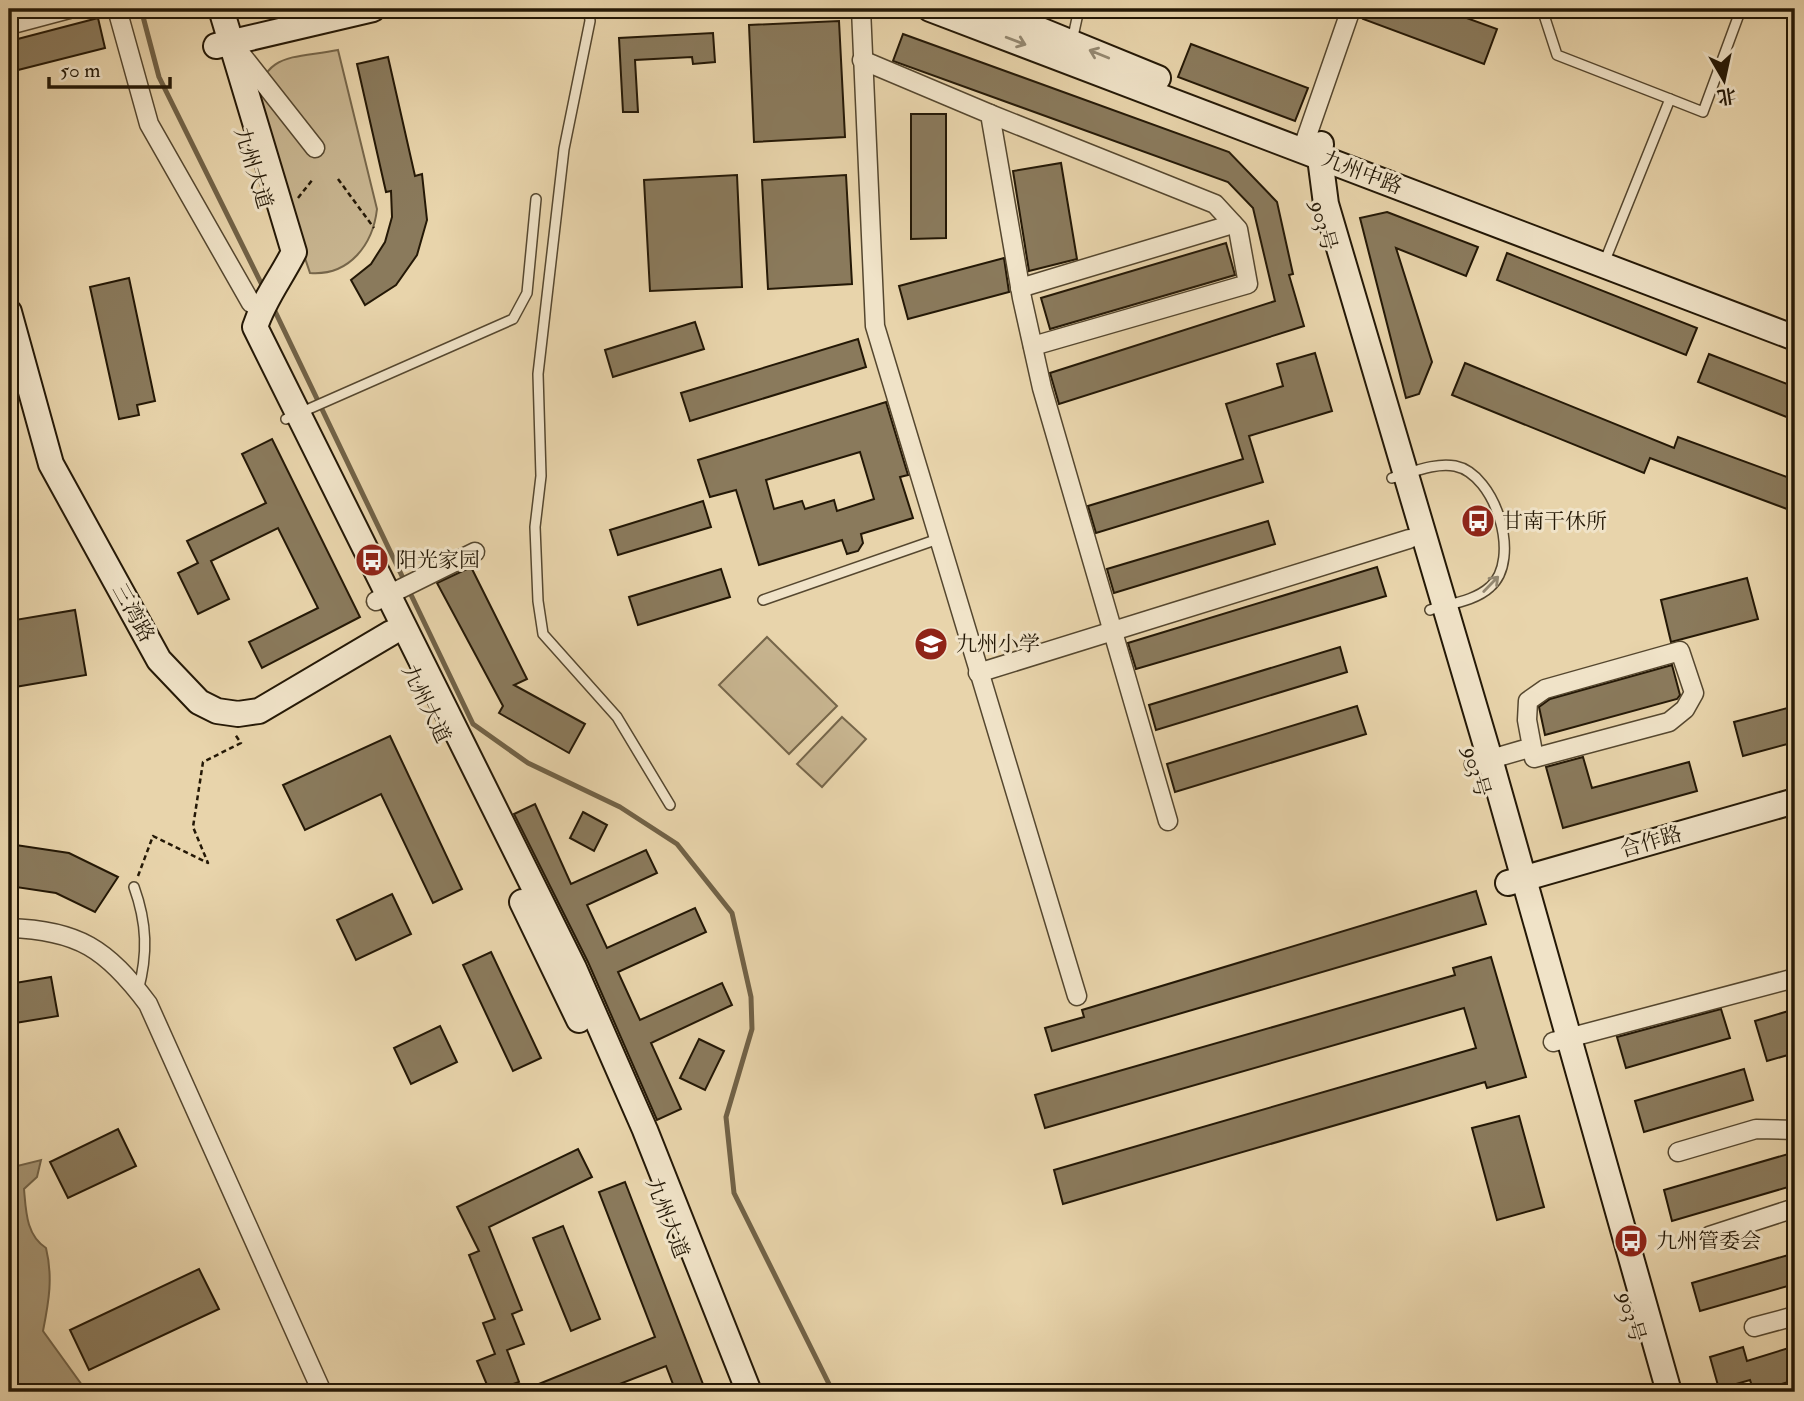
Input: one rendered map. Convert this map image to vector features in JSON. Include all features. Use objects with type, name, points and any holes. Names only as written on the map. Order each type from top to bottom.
[{"type":"street","points":[[9,25],[69,9]]},
{"type":"street","points":[[117,9],[149,124],[256,300]]},
{"type":"street","name":"九州大道","points":[[204,9],[223,44],[277,251],[278,271],[256,300],[247,326],[250,341],[297,415],[387,596],[391,634],[627,1119],[735,1392]]},
{"type":"street","points":[[221,9],[223,44],[315,148]]},
{"type":"street","points":[[223,44],[373,9]]},
{"type":"street","points":[[861,9],[875,326],[1077,996]]},
{"type":"street","name":"九州中路","points":[[930,9],[1606,258],[1795,338]]},
{"type":"street","points":[[989,9],[1072,42],[1312,148],[1351,9]]},
{"type":"street","points":[[862,60],[1215,204],[1238,229],[1248,284],[1032,346]]},
{"type":"street","points":[[990,114],[1032,346],[1111,632],[1168,821]]},
{"type":"street","name":"903号","points":[[1312,148],[1399,476],[1409,539],[1436,608],[1482,762],[1561,1040],[1653,1392]]},
{"type":"street","points":[[1020,288],[1233,224]]},
{"type":"street","points":[[1606,258],[1795,324]]},
{"type":"street","name":"三湾路","points":[[9,312],[51,464],[159,660],[199,702],[218,711]]},
{"type":"street","points":[[1399,476],[1436,608]]},
{"type":"street","points":[[978,673],[1409,539]]},
{"type":"street","points":[[475,552],[387,596],[574,968],[645,1130],[749,1392]]},
{"type":"street","points":[[218,711],[238,714],[259,711],[391,634]]},
{"type":"street","points":[[1680,650],[1694,693],[1685,709],[1669,722],[1534,758],[1532,747],[1527,720],[1528,701],[1545,689],[1680,650]]},
{"type":"street","points":[[1482,762],[1532,747]]},
{"type":"street","name":"合作路","points":[[1515,881],[1795,801]]},
{"type":"street","points":[[9,928],[45,929],[86,943],[122,969],[148,1004],[322,1392]]},
{"type":"street","points":[[1669,1392],[1561,1040],[1795,978]]},
{"type":"street","points":[[1678,1152],[1756,1129],[1795,1130]]},
{"type":"street","points":[[1709,1236],[1795,1208]]},
{"type":"street","points":[[1754,1327],[1795,1315]]},
{"type":"lane","points":[[589,9],[590,21],[564,149],[538,374],[541,475],[535,527],[538,601],[543,634],[617,717],[670,804]]},
{"type":"lane","points":[[1072,42],[1079,9]]},
{"type":"lane","points":[[1542,9],[1556,55],[1703,112],[1741,9]]},
{"type":"lane","points":[[1606,258],[1670,99]]},
{"type":"lane","points":[[297,415],[513,319],[527,293],[536,199]]},
{"type":"lane","points":[[1399,476],[1443,465],[1469,471],[1488,489],[1505,544],[1501,574],[1492,586],[1480,595],[1436,608]]},
{"type":"lane","points":[[763,600],[938,539]]},
{"type":"lane","points":[[134,887],[142,912],[146,946],[138,991]]},
{"type":"path","points":[[338,179],[374,228]]},
{"type":"path","points":[[134,887],[153,836],[208,863],[193,827],[203,762],[241,743],[218,711]]},
{"type":"shaded area","points":[[338,50],[377,209],[370,234],[357,255],[337,269],[310,273],[254,106],[265,75],[273,66],[293,57]]},
{"type":"shaded area","points":[[767,637],[837,706],[789,754],[719,685]]},
{"type":"shaded area","points":[[842,717],[866,739],[822,787],[797,764]]},
{"type":"shaded area","points":[[41,1160],[37,1177],[24,1189],[31,1229],[39,1243],[46,1248],[48,1259],[49,1289],[43,1331],[87,1392],[9,1392],[9,1168]]},
{"type":"building","points":[[1366,9],[1442,9],[1497,29],[1484,64],[1363,19]]},
{"type":"building","points":[[98,18],[105,48],[18,70],[10,41]]},
{"type":"building","points":[[839,21],[845,137],[754,142],[749,25]]},
{"type":"building","points":[[713,33],[715,62],[693,64],[692,57],[635,60],[638,112],[623,112],[619,38]]},
{"type":"building","points":[[903,34],[1229,152],[1277,202],[1293,274],[1289,275],[1304,326],[1059,404],[1050,373],[1275,301],[1253,208],[1228,182],[893,61]]},
{"type":"building","points":[[1191,44],[1308,88],[1295,121],[1178,77]]},
{"type":"building","points":[[388,57],[415,176],[422,174],[427,220],[417,255],[396,285],[365,305],[351,280],[371,264],[385,242],[392,217],[391,191],[386,192],[357,64]]},
{"type":"building","points":[[911,114],[946,114],[946,238],[911,239]]},
{"type":"building","points":[[1061,163],[1077,259],[1029,271],[1013,171]]},
{"type":"building","points":[[737,175],[742,287],[650,291],[644,180]]},
{"type":"building","points":[[846,175],[852,284],[768,289],[762,180]]},
{"type":"building","points":[[1387,212],[1478,247],[1466,276],[1396,248],[1432,362],[1419,394],[1406,398],[1360,218]]},
{"type":"building","points":[[1226,243],[1235,275],[1050,329],[1041,298]]},
{"type":"building","points":[[1507,253],[1697,328],[1686,355],[1497,280]]},
{"type":"building","points":[[1004,258],[1009,292],[908,319],[899,286]]},
{"type":"building","points":[[129,278],[155,401],[137,405],[139,415],[119,419],[90,287]]},
{"type":"building","points":[[695,322],[704,349],[613,377],[605,350]]},
{"type":"building","points":[[858,339],[866,367],[690,421],[681,393]]},
{"type":"building","points":[[1315,353],[1332,411],[1249,436],[1263,482],[1096,533],[1088,506],[1243,459],[1226,404],[1283,386],[1277,364]]},
{"type":"building","points":[[1709,354],[1795,387],[1795,402],[1789,418],[1698,382]]},
{"type":"building","points":[[1465,363],[1674,448],[1678,437],[1795,480],[1795,512],[1650,458],[1644,473],[1452,395]]},
{"type":"building","points":[[886,402],[908,475],[900,477],[913,518],[861,534],[863,543],[858,551],[847,554],[842,540],[759,565],[736,490],[710,497],[698,460]],"holes":[[[860,452],[874,499],[837,511],[834,500],[805,509],[802,501],[774,509],[766,480]]]},
{"type":"building","points":[[272,439],[360,617],[262,668],[249,642],[318,608],[278,528],[211,561],[229,599],[198,614],[178,573],[198,563],[187,541],[266,503],[242,454]]},
{"type":"building","points":[[703,501],[711,527],[618,555],[610,530]]},
{"type":"building","points":[[1268,521],[1275,544],[1114,593],[1107,569]]},
{"type":"building","points":[[471,567],[527,679],[514,685],[585,724],[569,753],[499,713],[503,706],[437,583]]},
{"type":"building","points":[[1377,567],[1386,596],[1136,669],[1128,643]]},
{"type":"building","points":[[721,569],[730,597],[638,625],[629,597]]},
{"type":"building","points":[[1747,578],[1758,619],[1671,642],[1661,600]]},
{"type":"building","points":[[75,610],[86,675],[9,688],[9,621]]},
{"type":"building","points":[[1340,647],[1347,672],[1156,730],[1149,705]]},
{"type":"building","points":[[1672,665],[1680,695],[1677,699],[1545,735],[1539,707],[1550,699]]},
{"type":"building","points":[[1357,706],[1366,734],[1175,792],[1167,764]]},
{"type":"building","points":[[1795,706],[1795,742],[1743,756],[1734,722]]},
{"type":"building","points":[[390,736],[462,889],[433,903],[381,794],[305,830],[283,785]]},
{"type":"building","points":[[1583,757],[1592,788],[1689,762],[1697,791],[1563,828],[1546,767]]},
{"type":"building","points":[[535,804],[571,884],[646,850],[657,873],[587,905],[607,948],[695,908],[706,932],[618,972],[640,1020],[722,983],[732,1005],[651,1043],[681,1109],[657,1120],[588,962],[514,814]]},
{"type":"building","points":[[583,812],[607,825],[594,851],[570,838]]},
{"type":"building","points":[[9,844],[69,853],[118,877],[95,912],[56,893],[9,886]]},
{"type":"building","points":[[1476,891],[1486,924],[1052,1051],[1045,1028],[1084,1017],[1082,1010]]},
{"type":"building","points":[[392,894],[411,934],[356,960],[337,920]]},
{"type":"building","points":[[491,952],[541,1058],[513,1071],[463,965]]},
{"type":"building","points":[[1491,957],[1526,1077],[1487,1088],[1485,1082],[1063,1204],[1054,1170],[1476,1048],[1464,1008],[1045,1128],[1035,1095],[1455,975],[1453,968]]},
{"type":"building","points":[[51,977],[58,1016],[9,1024],[9,984]]},
{"type":"building","points":[[1721,1009],[1730,1038],[1626,1068],[1617,1037]]},
{"type":"building","points":[[1795,1009],[1795,1053],[1767,1061],[1755,1021]]},
{"type":"building","points":[[440,1026],[457,1062],[411,1084],[394,1048]]},
{"type":"building","points":[[699,1039],[724,1051],[705,1090],[680,1078]]},
{"type":"building","points":[[1744,1069],[1753,1100],[1644,1132],[1635,1101]]},
{"type":"building","points":[[1519,1116],[1544,1207],[1497,1220],[1472,1128]]},
{"type":"building","points":[[118,1129],[136,1166],[68,1198],[50,1162]]},
{"type":"building","points":[[578,1149],[592,1177],[489,1227],[522,1310],[512,1314],[524,1344],[507,1350],[519,1382],[490,1392],[477,1361],[495,1354],[483,1323],[495,1319],[469,1255],[479,1251],[457,1207]]},
{"type":"building","points":[[1795,1152],[1795,1185],[1672,1221],[1664,1190]]},
{"type":"building","points":[[625,1182],[706,1392],[676,1392],[666,1366],[599,1392],[519,1392],[655,1337],[599,1192]]},
{"type":"building","points":[[563,1226],[600,1319],[571,1331],[533,1238]]},
{"type":"building","points":[[1795,1253],[1795,1284],[1700,1311],[1692,1283]]},
{"type":"building","points":[[199,1269],[219,1309],[89,1370],[70,1330]]},
{"type":"building","points":[[1795,1346],[1795,1380],[1754,1392],[1750,1380],[1719,1389],[1710,1357],[1743,1347],[1747,1361]]},
{"type":"waterway","points":[[141,9],[159,77],[264,289]]},
{"type":"waterway","points":[[272,305],[473,724],[528,763],[620,807],[677,844],[732,913],[751,997],[752,1029],[726,1117],[734,1193],[833,1392]]},
{"type":"place","name":"甘南干休所","points":[[1478,521]]},
{"type":"place","name":"阳光家园","points":[[372,560]]},
{"type":"place","name":"九州小学","points":[[931,644]]},
{"type":"place","name":"九州管委会","points":[[1631,1241]]}]
